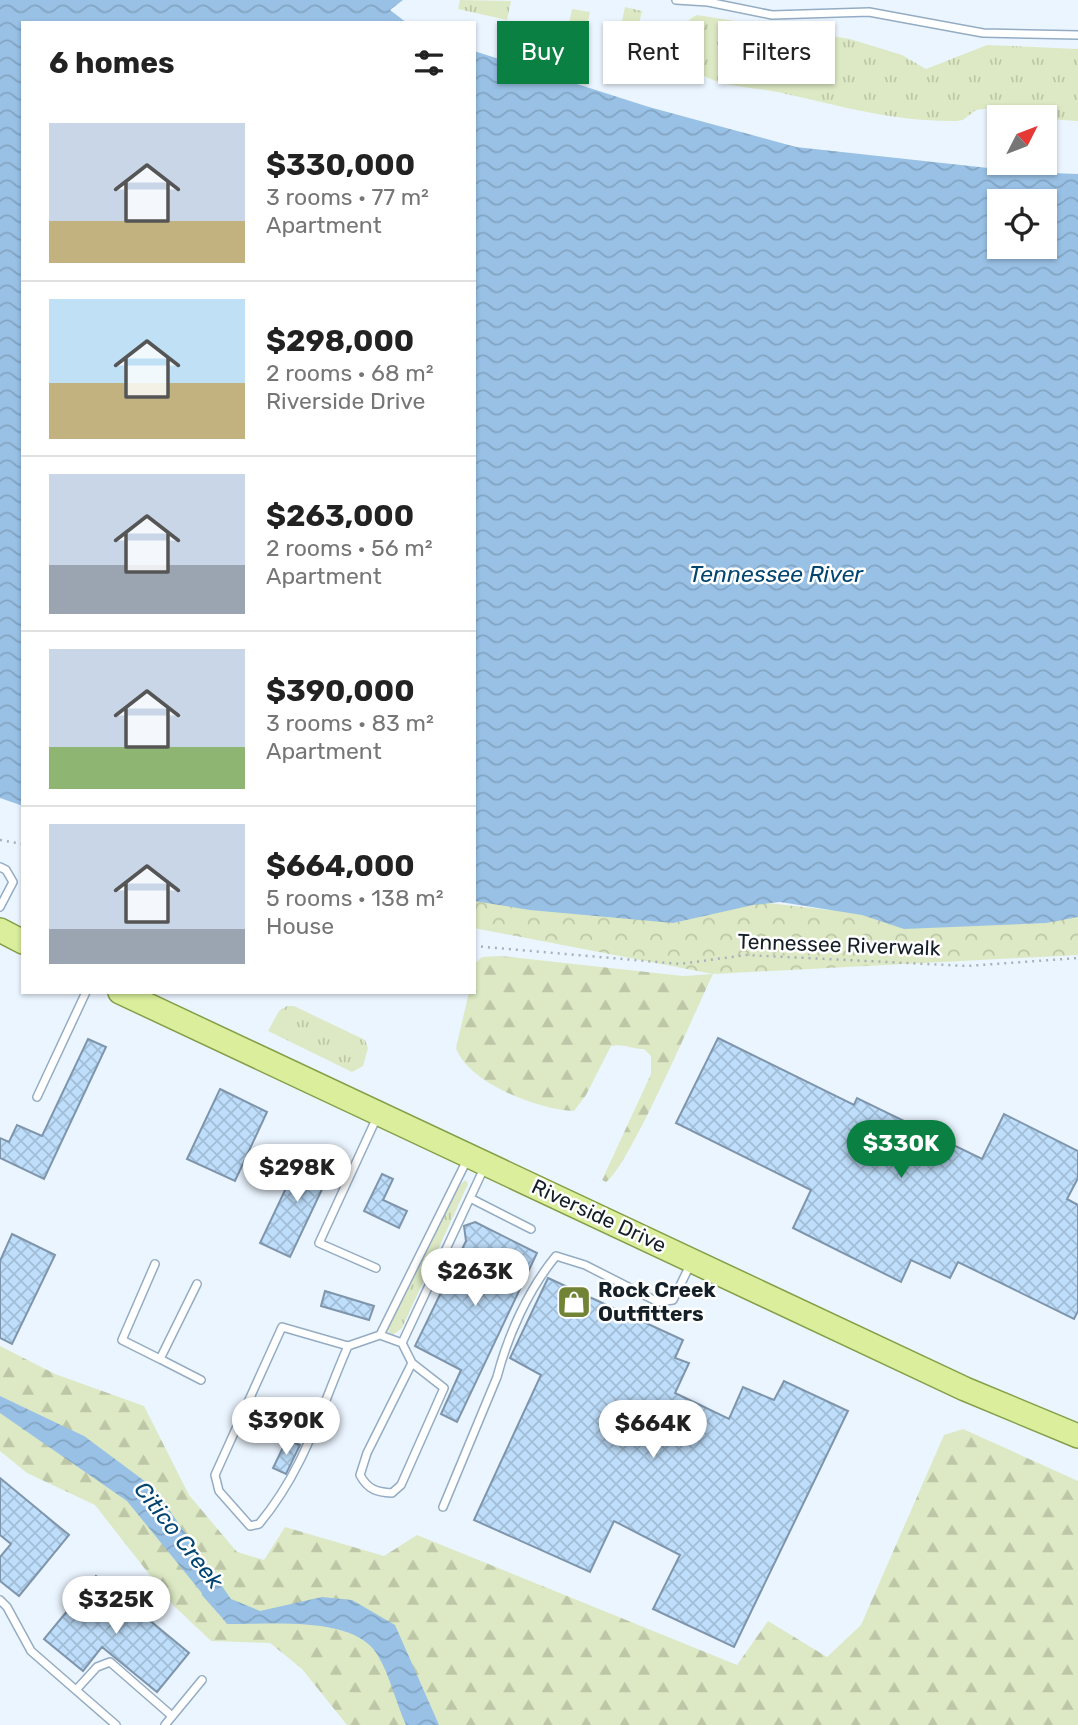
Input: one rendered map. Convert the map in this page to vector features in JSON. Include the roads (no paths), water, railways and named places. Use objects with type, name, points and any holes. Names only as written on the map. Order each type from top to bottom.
[{"type":"main road","points":[[0,930],[21,941]]},
{"type":"main road","name":"Riverside Drive","points":[[124,994],[965,1389],[1078,1436]]},
{"type":"lane","points":[[676,0],[708,2],[772,15],[869,12],[983,33],[1078,35]]},
{"type":"lane","points":[[0,867],[6,870],[13,882],[0,907]]},
{"type":"lane","points":[[37,1097],[85,994]]},
{"type":"lane","points":[[376,1268],[318,1243],[379,1113]]},
{"type":"lane","points":[[402,1343],[470,1198],[478,1159]]},
{"type":"lane","points":[[380,1335],[478,1159]]},
{"type":"lane","points":[[470,1198],[531,1229]]},
{"type":"lane","points":[[443,1507],[507,1345],[537,1279],[556,1256],[585,1265],[657,1302],[666,1303],[673,1300],[693,1260]]},
{"type":"lane","points":[[155,1264],[122,1340],[201,1380]]},
{"type":"lane","points":[[160,1359],[197,1284]]},
{"type":"lane","points":[[348,1346],[312,1433],[308,1450],[290,1483],[259,1524],[250,1526],[219,1491],[215,1475],[282,1328],[348,1346],[380,1335],[402,1343],[412,1363],[444,1388],[401,1485],[392,1493],[376,1492],[365,1484],[360,1475],[367,1453],[412,1363]]},
{"type":"lane","points":[[0,1600],[7,1607],[32,1651],[116,1725]]},
{"type":"lane","points":[[76,1690],[97,1667],[110,1662],[172,1716]]},
{"type":"lane","points":[[165,1725],[202,1680]]},
{"type":"water","points":[[0,0],[403,0],[390,10],[404,21],[21,21],[21,805],[0,798]]},
{"type":"water","name":"Tennessee River","points":[[476,52],[497,58],[497,84],[577,84],[649,107],[796,147],[987,168],[987,175],[1078,174],[1078,917],[1046,923],[904,929],[862,915],[780,902],[753,905],[673,923],[530,910],[476,901]]},
{"type":"water","points":[[0,1396],[84,1436],[154,1488],[231,1599],[260,1611],[322,1597],[352,1600],[395,1625],[439,1725],[406,1725],[377,1654],[365,1642],[349,1633],[308,1625],[227,1624],[127,1501],[0,1413]]},
{"type":"waterway","name":"Citico Creek","points":[[204,1594],[219,1611]]},
{"type":"place","name":"Rock Creek Outfitters","points":[[574,1302]]}]
